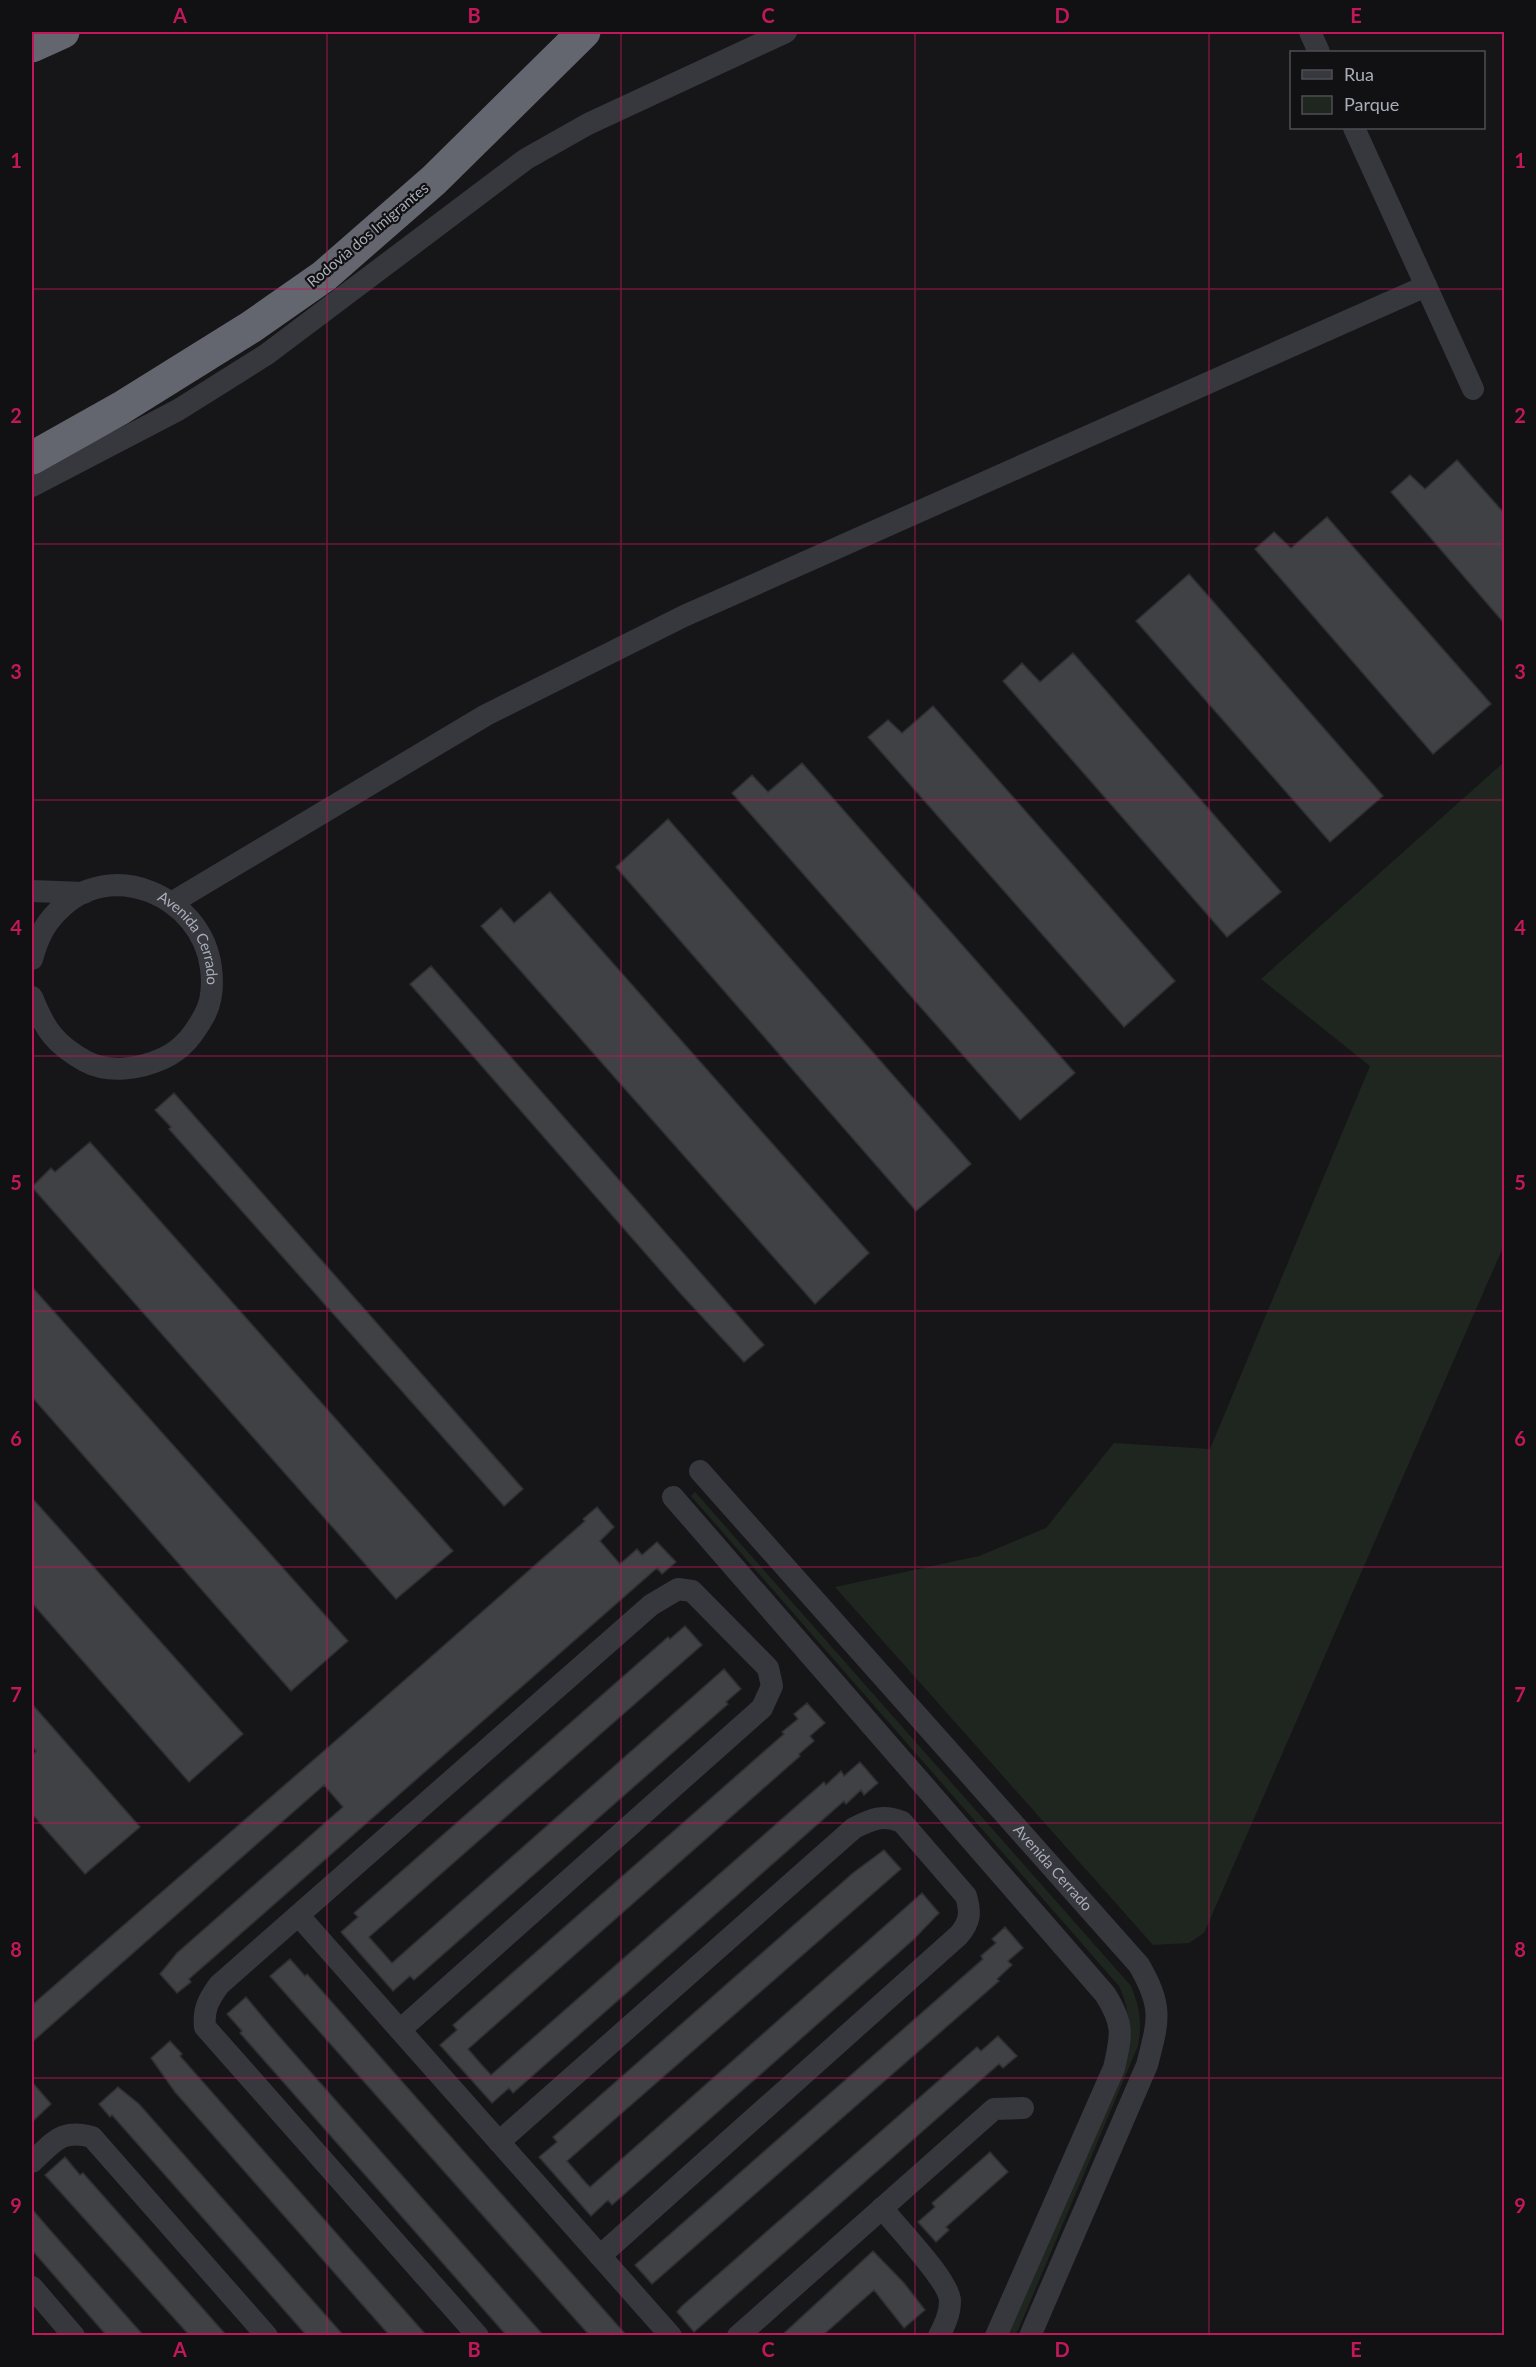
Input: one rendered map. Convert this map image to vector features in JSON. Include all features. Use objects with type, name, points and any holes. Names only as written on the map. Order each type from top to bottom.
[{"type":"highway","points":[[32,46],[63,32]]},
{"type":"highway","name":"Rodovia dos Imigrantes","points":[[32,458],[151,390],[251,327],[324,276],[434,180],[584,32]]},
{"type":"street","points":[[32,486],[178,410],[267,354],[526,159],[588,124],[786,32]]},
{"type":"street","points":[[1310,32],[1319,51]]},
{"type":"street","points":[[1354,129],[1473,389]]},
{"type":"street","points":[[173,902],[486,715],[684,616],[1426,286]]},
{"type":"street","name":"Avenida Cerrado","points":[[32,891],[84,893],[114,886],[145,889],[173,902],[196,924],[209,952],[213,980],[208,1009],[194,1034],[173,1053],[147,1066],[118,1069],[90,1064],[63,1048],[43,1025],[32,997]]},
{"type":"street","name":"Avenida Cerrado","points":[[32,959],[39,935],[58,910],[84,893]]},
{"type":"street","name":"Avenida Cerrado","points":[[700,1471],[1139,1965],[1158,2004],[1155,2036],[1147,2065],[1030,2336]]},
{"type":"street","points":[[673,1497],[1105,1994],[1118,2015],[1122,2036],[1114,2068],[996,2336]]},
{"type":"street","points":[[400,2030],[762,1708],[772,1686],[768,1668],[692,1591],[678,1589],[651,1605],[219,1985],[206,2007],[205,2027],[478,2336]]},
{"type":"street","points":[[499,2142],[854,1828],[873,1818],[888,1816],[902,1822],[966,1896],[970,1909],[968,1924],[959,1935],[600,2256]]},
{"type":"street","points":[[299,1916],[671,2336]]},
{"type":"street","points":[[738,2336],[994,2109],[1023,2108]]},
{"type":"street","points":[[32,2162],[63,2135],[77,2133],[92,2137],[267,2336]]},
{"type":"street","points":[[882,2208],[943,2282],[951,2298],[949,2316],[939,2336]]},
{"type":"street","points":[[32,2287],[74,2336]]},
{"type":"green space","points":[[1504,762],[1504,1245],[1204,1933],[1189,1943],[1153,1945],[835,1587],[979,1556],[1046,1528],[1114,1443],[1210,1449],[1370,1066],[1261,979]]},
{"type":"green space","points":[[695,1492],[1131,1986],[1140,2022],[1138,2046],[1016,2335],[1004,2335],[1129,2032],[1128,2014],[1119,1986],[691,1496]]},
{"type":"building","points":[[1457,460],[1504,513],[1504,623],[1391,492],[1410,475],[1425,489]]},
{"type":"building","points":[[1327,517],[1491,704],[1433,754],[1255,549],[1274,532],[1291,548]]},
{"type":"building","points":[[1189,574],[1383,796],[1330,842],[1136,621]]},
{"type":"building","points":[[1073,653],[1281,892],[1227,937],[1003,681],[1022,663],[1040,682]]},
{"type":"building","points":[[933,706],[1175,981],[1124,1027],[868,737],[888,720],[902,733]]},
{"type":"building","points":[[802,763],[1075,1073],[1020,1120],[732,793],[752,775],[768,792]]},
{"type":"building","points":[[668,819],[971,1164],[916,1211],[616,867]]},
{"type":"building","points":[[550,892],[869,1253],[815,1304],[481,926],[501,908],[514,923]]},
{"type":"building","points":[[431,966],[764,1345],[744,1362],[681,1294],[410,984]]},
{"type":"building","points":[[174,1093],[523,1489],[504,1506],[169,1129],[171,1127],[155,1110]]},
{"type":"building","points":[[90,1142],[453,1551],[396,1599],[32,1187],[51,1168],[55,1172]]},
{"type":"building","points":[[32,1287],[348,1641],[291,1691],[32,1397]]},
{"type":"building","points":[[32,1498],[243,1734],[189,1782],[32,1603]]},
{"type":"building","points":[[597,1507],[614,1527],[600,1541],[620,1564],[637,1549],[642,1555],[657,1542],[676,1562],[662,1574],[657,1568],[189,1979],[191,1982],[177,1993],[160,1974],[177,1953],[343,1807],[324,1785],[32,2042],[32,2005],[356,1723],[585,1521],[583,1519]]},
{"type":"building","points":[[685,1626],[702,1645],[369,1937],[392,1963],[724,1669],[741,1689],[726,1702],[728,1704],[414,1980],[410,1976],[393,1991],[341,1932],[358,1917],[354,1913],[668,1637],[670,1639]]},
{"type":"building","points":[[807,1703],[825,1723],[810,1736],[814,1741],[799,1754],[800,1756],[468,2049],[481,2064],[491,2075],[824,1782],[826,1785],[841,1771],[844,1776],[860,1762],[878,1783],[864,1795],[861,1790],[846,1804],[844,1801],[513,2093],[509,2088],[492,2103],[440,2045],[457,2030],[453,2025],[784,1734],[782,1732],[798,1719],[794,1714]]},
{"type":"building","points":[[32,1704],[140,1827],[85,1874],[32,1814],[32,1756],[36,1751],[32,1746]]},
{"type":"building","points":[[884,1850],[901,1869],[567,2161],[586,2183],[590,2187],[922,1893],[939,1913],[913,1940],[612,2205],[608,2200],[591,2216],[539,2157],[557,2142],[553,2137],[853,1873]]},
{"type":"building","points":[[1005,1927],[1023,1948],[1008,1961],[1012,1965],[997,1979],[999,1981],[652,2284],[635,2265],[983,1959],[981,1956],[996,1943],[992,1939]]},
{"type":"building","points":[[290,1959],[305,1976],[307,1974],[627,2336],[590,2336],[270,1976]]},
{"type":"building","points":[[246,1997],[544,2336],[507,2336],[240,2033],[242,2031],[227,2014]]},
{"type":"building","points":[[998,2036],[1017,2056],[1003,2068],[999,2064],[694,2332],[677,2312],[681,2307],[977,2047],[981,2051]]},
{"type":"building","points":[[170,2041],[182,2054],[180,2056],[427,2336],[390,2336],[175,2092],[151,2058]]},
{"type":"building","points":[[32,2082],[51,2104],[32,2122]]},
{"type":"building","points":[[118,2087],[139,2104],[344,2336],[307,2336],[112,2115],[110,2117],[99,2104]]},
{"type":"building","points":[[990,2152],[1008,2172],[946,2227],[949,2230],[936,2242],[918,2222],[935,2207],[932,2203]]},
{"type":"building","points":[[65,2157],[80,2175],[83,2173],[227,2336],[190,2336],[45,2175]]},
{"type":"building","points":[[32,2209],[144,2336],[107,2336],[32,2250]]},
{"type":"building","points":[[873,2251],[904,2283],[925,2310],[904,2328],[874,2290],[822,2336],[781,2336]]}]
